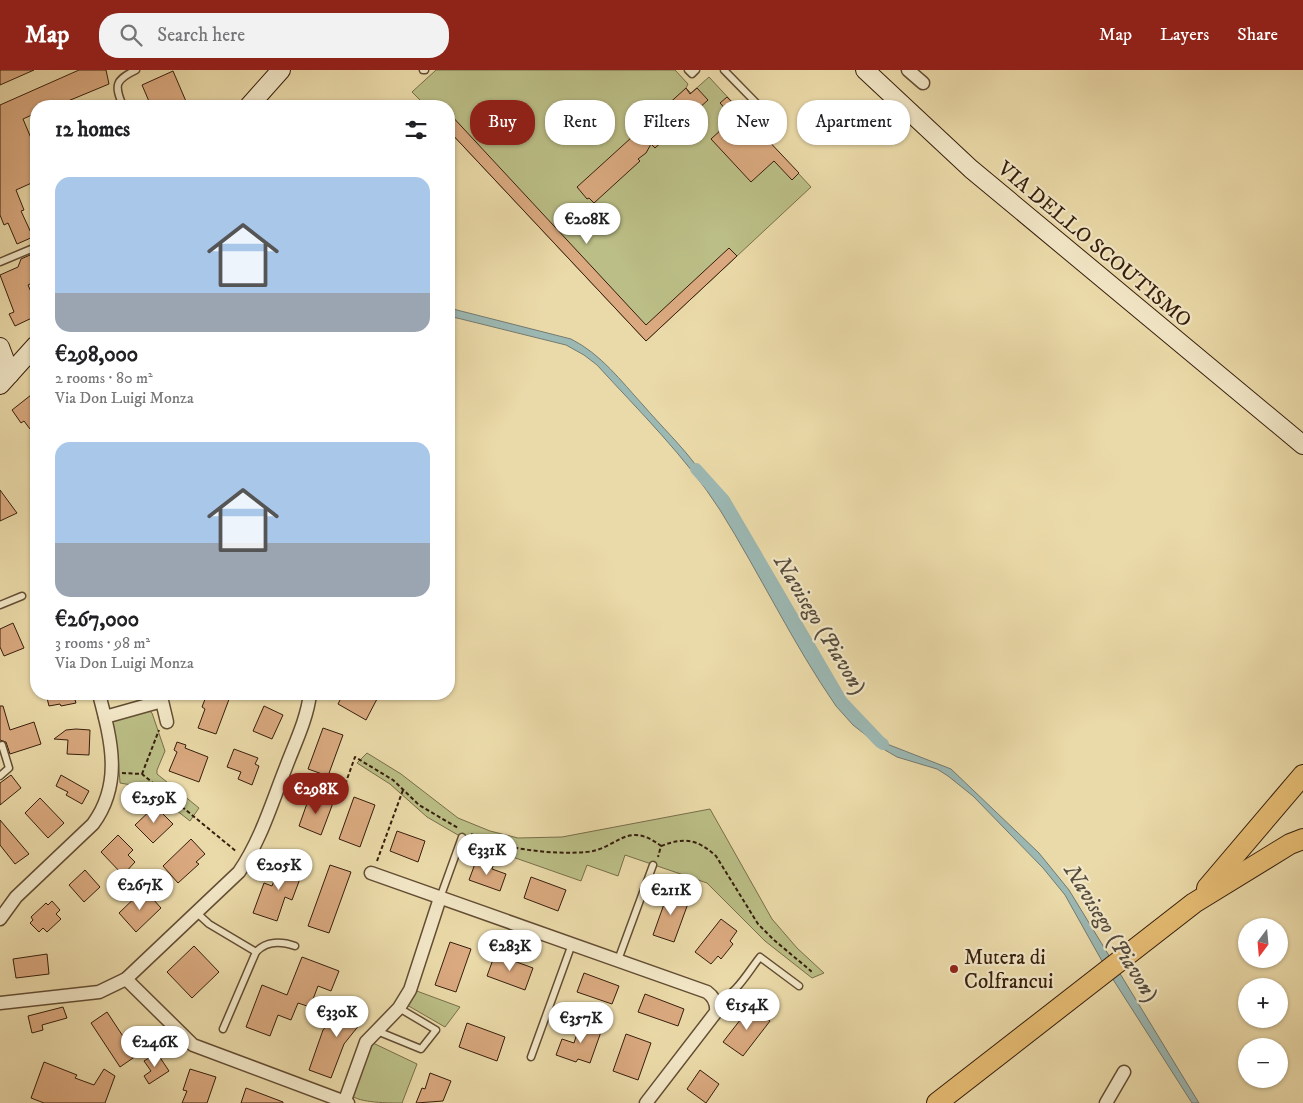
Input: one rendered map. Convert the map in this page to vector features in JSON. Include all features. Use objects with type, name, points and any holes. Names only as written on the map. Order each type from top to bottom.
[{"type":"main road","points":[[1194,903],[1303,775]]},
{"type":"main road","points":[[937,1103],[1194,903],[1290,844],[1303,839]]},
{"type":"street","points":[[254,100],[281,70]]},
{"type":"street","name":"VIA DELLO SCOUTISMO","points":[[865,70],[971,169],[1303,445]]},
{"type":"street","points":[[908,70],[923,83]]},
{"type":"street","points":[[0,347],[5,380]]},
{"type":"street","points":[[5,380],[30,352]]},
{"type":"street","points":[[0,919],[16,898],[93,824],[102,812],[108,797],[112,773],[105,717],[101,700]]},
{"type":"street","points":[[0,1003],[93,993],[126,979],[239,872],[260,833],[305,717],[309,700]]},
{"type":"street","points":[[105,717],[162,701],[167,722]]},
{"type":"street","points":[[371,873],[707,992],[715,1002],[716,1012],[646,1103]]},
{"type":"street","points":[[126,979],[193,1045],[345,1103],[366,1042],[399,1008],[410,990],[440,898]]},
{"type":"street","points":[[1106,1103],[1124,1072]]},
{"type":"lane","points":[[120,100],[116,91],[118,83],[122,77],[136,70]]},
{"type":"lane","points":[[688,70],[692,74],[696,70]]},
{"type":"lane","points":[[724,70],[753,100]]},
{"type":"lane","points":[[0,262],[30,250]]},
{"type":"lane","points":[[0,605],[22,596]]},
{"type":"lane","points":[[0,776],[9,768],[2,745]]},
{"type":"lane","points":[[440,898],[464,834]]},
{"type":"lane","points":[[618,960],[653,865]]},
{"type":"lane","points":[[197,913],[209,924],[256,952]]},
{"type":"lane","points":[[223,1029],[256,952],[260,948],[280,942],[295,946]]},
{"type":"lane","points":[[531,1056],[572,944]]},
{"type":"lane","points":[[715,1002],[722,1000],[732,992],[760,957],[799,986]]},
{"type":"lane","points":[[377,1031],[421,1048],[436,1030],[399,1008]]},
{"type":"path","points":[[142,774],[161,725],[167,722]]},
{"type":"path","points":[[284,771],[342,793],[356,757],[393,780],[420,805],[458,828]]},
{"type":"path","points":[[112,773],[142,774],[247,860]]},
{"type":"path","points":[[377,862],[403,790]]},
{"type":"path","points":[[464,834],[519,848],[553,852],[589,852],[631,835],[646,837],[661,846],[684,839],[698,843],[716,856],[758,924],[774,940],[811,970],[809,973]]},
{"type":"path","points":[[653,865],[661,846]]},
{"type":"green space","points":[[436,70],[675,70],[688,84],[686,88],[691,93],[709,77],[730,100],[718,100],[718,145],[772,145],[811,187],[646,341],[455,137],[455,100],[420,100],[412,92]]},
{"type":"green space","points":[[148,710],[152,713],[165,751],[157,774],[199,808],[190,821],[148,788],[120,783],[118,755],[110,720]]},
{"type":"green space","points":[[367,753],[401,774],[458,818],[490,831],[518,838],[562,837],[710,809],[772,919],[797,948],[824,973],[812,978],[765,941],[707,883],[625,855],[618,876],[587,865],[581,881],[470,842],[427,817],[390,784],[357,763]]},
{"type":"green space","points":[[414,990],[460,1007],[445,1027],[407,1005]]},
{"type":"green space","points":[[373,1043],[417,1064],[402,1103],[367,1101],[351,1095]]},
{"type":"water","points":[[455,310],[571,339],[592,352],[618,378],[685,452],[718,496],[843,705],[863,727],[887,744],[951,769],[1039,853],[1069,890],[1199,1103],[1192,1103],[1107,970],[1065,895],[1043,868],[973,796],[948,776],[937,769],[897,757],[853,725],[836,706],[805,658],[735,534],[707,490],[661,435],[597,365],[566,345],[455,317]]},
{"type":"building","points":[[0,70],[34,70],[0,85]]},
{"type":"building","points":[[79,70],[106,70],[109,84],[70,100],[30,100],[30,116],[23,119],[30,136],[30,184],[16,190],[24,210],[21,211],[30,230],[30,238],[17,244],[8,223],[4,225],[0,215],[0,105]]},
{"type":"building","points":[[173,71],[185,100],[148,100],[142,85]]},
{"type":"building","points":[[686,88],[690,94],[697,88],[708,100],[673,100]]},
{"type":"building","points":[[455,119],[470,136],[470,145],[479,145],[646,325],[729,248],[737,256],[646,341],[455,137]]},
{"type":"building","points":[[718,133],[718,145],[772,145],[799,173],[792,180],[774,161],[751,182],[711,139]]},
{"type":"building","points":[[625,143],[625,145],[650,145],[646,153],[638,159],[640,161],[594,203],[589,198],[587,199],[577,187]]},
{"type":"building","points":[[30,255],[30,284],[28,285],[30,290],[30,319],[15,326],[9,314],[14,312],[0,275],[18,267],[21,259]]},
{"type":"building","points":[[30,396],[30,429],[24,421],[21,423],[12,410]]},
{"type":"building","points":[[0,490],[17,513],[0,521]]},
{"type":"building","points":[[13,623],[24,648],[4,656],[0,647],[0,629]]},
{"type":"building","points":[[48,700],[75,700],[76,703],[61,706],[60,704],[49,706]]},
{"type":"building","points":[[205,700],[229,700],[216,734],[198,728],[205,709],[202,707]]},
{"type":"building","points":[[340,700],[376,700],[366,720],[338,704]]},
{"type":"building","points":[[0,706],[3,706],[10,730],[34,722],[41,744],[10,754],[6,742],[0,740]]},
{"type":"building","points":[[264,706],[283,715],[272,739],[253,731]]},
{"type":"building","points":[[323,728],[343,735],[328,776],[308,769]]},
{"type":"building","points":[[66,730],[90,730],[89,755],[67,754],[68,740],[54,739]]},
{"type":"building","points":[[177,742],[186,745],[185,748],[208,757],[199,782],[169,771],[177,752],[174,750]]},
{"type":"building","points":[[234,749],[258,758],[255,764],[259,766],[252,785],[238,779],[241,772],[227,767]]},
{"type":"building","points":[[11,775],[21,788],[0,805],[0,783]]},
{"type":"building","points":[[61,775],[89,791],[82,804],[66,795],[68,792],[56,786]]},
{"type":"building","points":[[310,795],[333,803],[321,835],[299,826]]},
{"type":"building","points":[[354,797],[375,805],[360,847],[339,839]]},
{"type":"building","points":[[40,798],[64,823],[48,838],[25,813]]},
{"type":"building","points":[[155,806],[173,824],[153,843],[135,825]]},
{"type":"building","points":[[0,820],[29,854],[15,864],[0,845]]},
{"type":"building","points":[[397,831],[425,841],[418,862],[390,851]]},
{"type":"building","points":[[118,835],[133,850],[128,855],[135,862],[123,875],[101,852]]},
{"type":"building","points":[[191,839],[205,854],[196,862],[199,864],[178,883],[163,866]]},
{"type":"building","points":[[282,860],[304,868],[292,900],[285,897],[277,921],[253,913],[264,883],[272,886]]},
{"type":"building","points":[[476,861],[493,866],[492,869],[506,874],[500,891],[469,880]]},
{"type":"building","points":[[330,865],[351,872],[329,933],[308,926]]},
{"type":"building","points":[[85,870],[100,887],[84,902],[69,885]]},
{"type":"building","points":[[531,877],[566,890],[558,911],[524,898]]},
{"type":"building","points":[[144,889],[161,908],[136,932],[119,913]]},
{"type":"building","points":[[669,890],[690,898],[674,942],[653,935]]},
{"type":"building","points":[[52,901],[60,910],[56,914],[61,919],[47,932],[43,928],[39,932],[30,923],[33,920],[31,917],[46,903],[48,905]]},
{"type":"building","points":[[721,919],[737,931],[730,941],[733,944],[721,959],[718,956],[711,964],[695,952]]},
{"type":"building","points":[[450,942],[471,949],[456,992],[435,985]]},
{"type":"building","points":[[194,946],[219,972],[192,998],[167,972]]},
{"type":"building","points":[[47,954],[49,974],[16,978],[13,959]]},
{"type":"building","points":[[495,954],[533,968],[525,990],[487,976]]},
{"type":"building","points":[[302,957],[339,971],[331,991],[318,986],[310,1007],[298,1003],[291,1020],[278,1015],[270,1036],[246,1027],[262,985],[287,995]]},
{"type":"building","points":[[584,973],[619,986],[612,1004],[577,992]]},
{"type":"building","points":[[645,994],[684,1009],[678,1026],[638,1012]]},
{"type":"building","points":[[350,997],[368,1014],[344,1044],[331,1078],[309,1070],[323,1030]]},
{"type":"building","points":[[751,1006],[770,1021],[743,1056],[723,1042]]},
{"type":"building","points":[[63,1007],[67,1018],[42,1025],[43,1030],[32,1033],[28,1016]]},
{"type":"building","points":[[107,1012],[136,1056],[120,1067],[91,1023]]},
{"type":"building","points":[[581,1021],[602,1029],[590,1063],[578,1059],[576,1062],[556,1055],[562,1039],[574,1043]]},
{"type":"building","points":[[467,1023],[505,1037],[497,1061],[459,1047]]},
{"type":"building","points":[[626,1034],[651,1043],[638,1080],[613,1071]]},
{"type":"building","points":[[157,1053],[169,1071],[149,1084],[144,1076],[151,1071],[144,1061]]},
{"type":"building","points":[[44,1062],[77,1075],[75,1078],[94,1085],[104,1069],[115,1076],[105,1103],[44,1103],[31,1098]]},
{"type":"building","points":[[190,1069],[216,1077],[207,1103],[182,1103],[187,1091],[183,1090]]},
{"type":"building","points":[[700,1070],[719,1084],[706,1103],[687,1089]]},
{"type":"building","points":[[430,1073],[451,1081],[443,1101],[416,1103],[422,1088],[425,1089]]},
{"type":"building","points":[[246,1088],[283,1102],[283,1103],[241,1103]]},
{"type":"waterway","name":"Navisego (Piavon)","points":[[696,469],[724,500],[842,702],[883,744]]},
{"type":"place","name":"Mutera di Colfrancui","points":[[954,969]]}]
